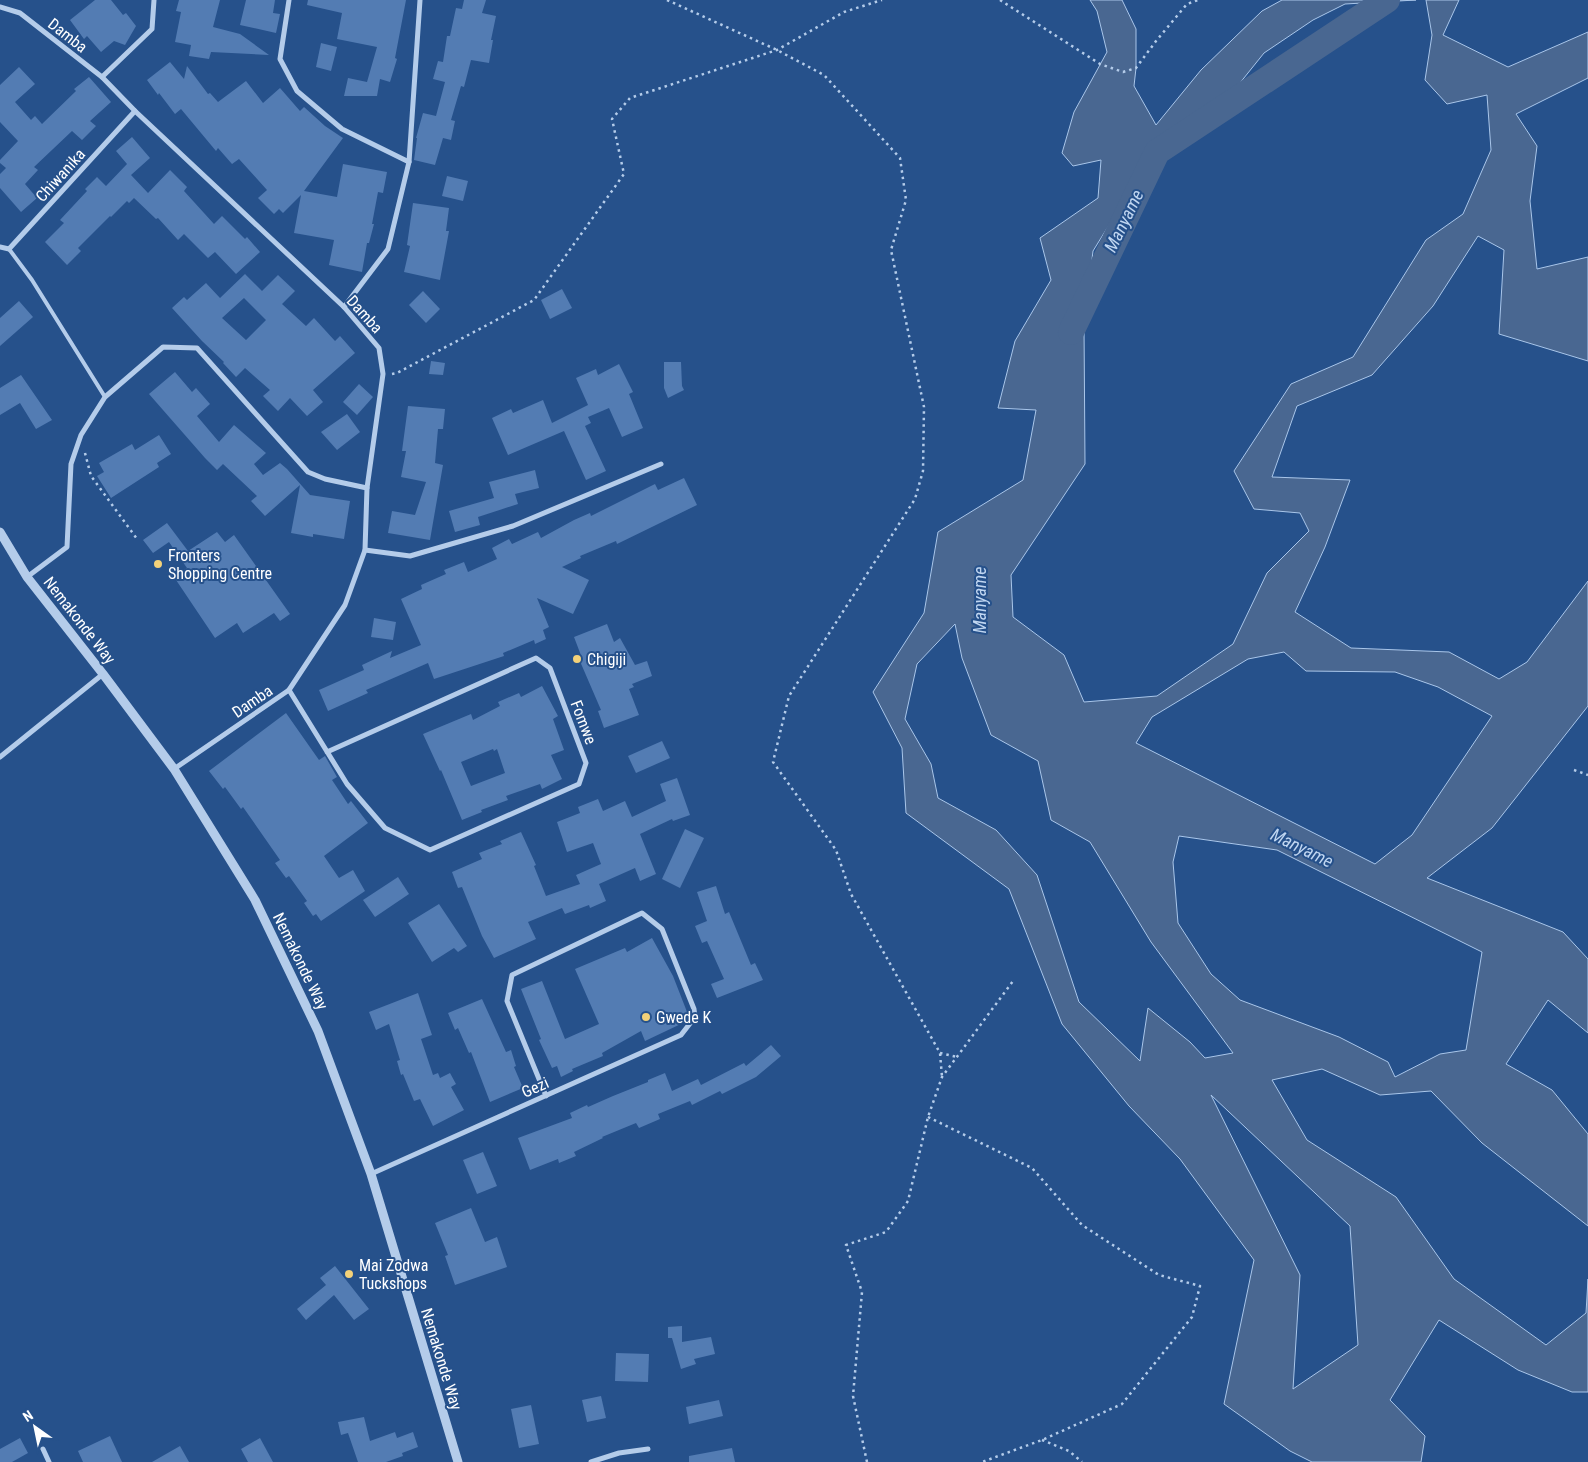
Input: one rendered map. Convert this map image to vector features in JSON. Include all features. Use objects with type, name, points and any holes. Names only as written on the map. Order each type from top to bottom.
[{"type":"street","points":[[102,77],[152,29],[154,0]]},
{"type":"street","points":[[288,0],[280,59],[297,91],[342,129],[409,162]]},
{"type":"street","points":[[344,307],[388,249],[409,162],[420,0]]},
{"type":"street","name":"Damba","points":[[0,7],[20,13],[102,77],[135,111],[344,307],[379,348],[383,374],[367,488],[364,550],[345,605],[289,690],[174,769]]},
{"type":"street","name":"Chiwanika","points":[[9,249],[135,111]]},
{"type":"street","points":[[0,247],[9,249]]},
{"type":"street","points":[[28,577],[67,547],[71,464],[81,435],[105,397],[163,347],[196,348],[308,472],[325,479],[367,488]]},
{"type":"street","points":[[364,550],[410,556],[513,526],[660,464]]},
{"type":"street","name":"Nemakonde Way","points":[[0,532],[28,577],[174,769],[255,900],[318,1030],[371,1174],[458,1462]]},
{"type":"street","name":"Fomwe","points":[[289,690],[327,752],[347,784],[386,828],[430,850],[578,784],[586,763],[550,668],[536,658],[327,752]]},
{"type":"street","points":[[0,757],[103,674]]},
{"type":"street","name":"Gezi","points":[[371,1174],[546,1096],[681,1035],[695,1018],[694,1009],[662,929],[642,913],[512,975],[506,1001],[546,1096]]},
{"type":"street","points":[[43,1449],[49,1462]]},
{"type":"street","points":[[591,1462],[619,1453],[648,1449]]},
{"type":"lane","points":[[9,249],[32,280],[105,397]]},
{"type":"path","points":[[666,0],[777,50],[824,75],[900,158],[906,200],[891,250],[924,407],[923,472],[915,499],[789,696],[773,762],[836,850],[851,894],[940,1053],[942,1077]]},
{"type":"path","points":[[383,374],[397,373],[534,300],[624,174],[612,119],[630,98],[777,50],[844,12],[882,0]]},
{"type":"path","points":[[1000,0],[1100,64],[1123,72],[1136,68],[1187,4],[1198,0]]},
{"type":"path","points":[[81,435],[91,476],[137,539]]},
{"type":"path","points":[[1574,770],[1588,775]]},
{"type":"path","points":[[867,1462],[853,1396],[862,1292],[846,1245],[886,1232],[908,1202],[928,1117],[942,1077],[1013,981]]},
{"type":"path","points":[[940,1053],[957,1057]]},
{"type":"path","points":[[928,1117],[1032,1168],[1082,1225],[1159,1275],[1200,1286],[1192,1317],[1122,1404],[1042,1440],[982,1462]]},
{"type":"path","points":[[1042,1440],[1069,1451],[1082,1462]]},
{"type":"water","points":[[1090,0],[1122,0],[1136,29],[1134,86],[1156,125],[1201,70],[1262,11],[1282,0],[1416,0],[1345,4],[1313,20],[1264,53],[1203,129],[1157,147],[1093,251],[1084,326],[1085,464],[1011,575],[1013,617],[1064,655],[1084,702],[1157,696],[1233,644],[1267,573],[1309,531],[1300,513],[1254,509],[1234,471],[1291,384],[1353,357],[1426,240],[1463,214],[1491,150],[1487,95],[1447,104],[1425,80],[1432,35],[1426,0],[1459,0],[1443,35],[1508,67],[1588,32],[1588,78],[1516,114],[1537,146],[1530,201],[1537,269],[1588,257],[1588,361],[1499,334],[1504,250],[1478,236],[1433,306],[1372,375],[1297,406],[1272,477],[1350,480],[1325,547],[1295,612],[1351,648],[1449,652],[1499,679],[1527,662],[1588,581],[1588,706],[1492,828],[1427,878],[1563,932],[1588,959],[1588,1033],[1548,1000],[1506,1064],[1552,1090],[1588,1134],[1588,1226],[1482,1143],[1431,1091],[1380,1095],[1322,1069],[1272,1080],[1307,1140],[1396,1197],[1454,1279],[1546,1345],[1586,1313],[1588,1279],[1588,1392],[1572,1392],[1518,1370],[1439,1320],[1390,1400],[1425,1436],[1421,1462],[1312,1462],[1290,1451],[1224,1404],[1254,1260],[1180,1159],[1129,1106],[1062,1024],[1009,889],[906,813],[902,748],[873,692],[924,613],[938,532],[1023,480],[1036,410],[998,408],[1015,341],[1051,280],[1040,238],[1098,198],[1101,160],[1073,166],[1062,153],[1074,112],[1107,52],[1097,11]],"holes":[[[955,624],[962,658],[991,735],[1038,761],[1051,820],[1090,842],[1151,942],[1233,1053],[1205,1058],[1190,1042],[1148,1008],[1140,1061],[1079,1002],[1037,875],[996,830],[938,798],[931,764],[905,719],[917,664]],[[1284,652],[1306,671],[1395,672],[1438,687],[1492,716],[1412,835],[1375,864],[1136,743],[1152,717],[1248,659]],[[1179,836],[1277,850],[1482,952],[1466,1050],[1440,1054],[1395,1077],[1388,1062],[1339,1037],[1240,1000],[1211,974],[1178,923],[1173,862]],[[1211,1095],[1350,1226],[1358,1345],[1293,1389],[1300,1275]]]},
{"type":"building","points":[[95,0],[111,0],[123,15],[126,13],[136,26],[125,45],[114,41],[101,52],[87,36],[84,39],[70,20]]},
{"type":"building","points":[[179,0],[220,0],[213,27],[240,34],[269,55],[211,52],[209,59],[189,56],[191,45],[175,42],[181,12],[176,11]]},
{"type":"building","points":[[246,0],[275,0],[273,13],[280,14],[276,33],[240,25]]},
{"type":"building","points":[[308,0],[406,0],[395,58],[397,59],[390,82],[380,79],[377,96],[344,96],[348,78],[367,82],[377,47],[337,39],[342,13],[307,5]]},
{"type":"building","points":[[464,0],[486,0],[482,13],[496,16],[489,63],[471,60],[464,87],[461,86],[451,120],[455,121],[451,140],[443,138],[435,165],[414,160],[416,138],[423,113],[436,116],[445,82],[433,79],[438,61],[443,62],[447,36],[450,36],[456,8],[462,9]]},
{"type":"building","points":[[321,43],[337,47],[331,71],[316,67]]},
{"type":"building","points":[[170,62],[184,79],[187,66],[208,94],[210,93],[218,102],[246,81],[263,103],[280,88],[300,111],[304,107],[325,126],[343,138],[304,191],[337,197],[343,164],[387,172],[383,193],[378,192],[372,224],[374,224],[369,243],[367,243],[362,272],[329,265],[334,240],[294,233],[301,195],[283,213],[279,209],[274,214],[258,198],[267,190],[239,159],[232,164],[218,148],[216,151],[181,109],[175,114],[147,80]]},
{"type":"building","points":[[19,67],[35,84],[15,102],[31,120],[35,116],[42,124],[76,91],[74,89],[89,77],[111,102],[90,121],[96,126],[82,140],[72,131],[34,167],[38,170],[25,184],[37,198],[21,212],[0,188],[0,174],[6,168],[0,163],[0,160],[18,141],[0,122],[0,85]]},
{"type":"building","points":[[132,137],[150,158],[131,175],[148,193],[170,170],[187,187],[184,191],[214,224],[222,216],[245,239],[247,237],[260,252],[236,274],[215,252],[208,258],[184,234],[178,240],[158,218],[156,219],[134,198],[129,203],[127,201],[110,216],[78,248],[81,251],[67,265],[45,242],[64,223],[60,220],[87,191],[85,189],[97,177],[106,186],[127,164],[116,151]]},
{"type":"building","points":[[447,176],[468,181],[463,201],[442,196]]},
{"type":"building","points":[[413,203],[449,208],[446,231],[449,231],[440,280],[404,272],[410,246],[407,245]]},
{"type":"building","points":[[245,274],[262,291],[278,275],[295,291],[282,304],[306,326],[314,318],[335,341],[340,336],[355,353],[313,390],[323,402],[307,416],[290,398],[278,411],[263,396],[270,390],[245,368],[236,377],[172,308],[184,297],[187,300],[206,283],[220,298]],"holes":[[[244,298],[266,320],[246,340],[222,318]]]},
{"type":"building","points":[[562,289],[572,308],[550,319],[541,300]]},
{"type":"building","points":[[423,291],[440,309],[426,323],[409,305]]},
{"type":"building","points":[[19,301],[33,317],[0,346],[0,318]]},
{"type":"building","points":[[431,361],[445,363],[443,375],[429,374]]},
{"type":"building","points":[[664,362],[681,362],[682,386],[684,390],[668,398],[664,388]]},
{"type":"building","points":[[619,364],[633,392],[629,394],[643,428],[622,437],[609,408],[588,417],[591,423],[585,426],[606,471],[586,480],[564,431],[508,455],[492,418],[511,409],[513,413],[543,400],[552,423],[588,405],[576,378],[596,369],[598,375]]},
{"type":"building","points":[[175,372],[192,392],[196,388],[210,404],[197,416],[219,442],[234,425],[266,453],[254,464],[263,475],[280,463],[310,495],[350,501],[344,539],[291,533],[300,485],[265,516],[251,501],[257,496],[223,464],[217,470],[149,394]]},
{"type":"building","points":[[21,375],[52,420],[36,429],[20,403],[0,415],[0,388]]},
{"type":"building","points":[[359,384],[373,397],[357,415],[343,402]]},
{"type":"building","points":[[408,406],[445,409],[443,429],[438,429],[435,463],[443,465],[430,540],[388,533],[392,511],[415,515],[426,482],[401,477],[406,451],[402,451]]},
{"type":"building","points":[[347,414],[360,432],[337,450],[321,432]]},
{"type":"building","points":[[159,435],[171,454],[157,463],[159,467],[111,498],[97,476],[104,472],[99,463],[132,444],[135,450]]},
{"type":"building","points":[[535,470],[539,488],[515,494],[518,504],[478,517],[480,525],[455,532],[449,511],[494,498],[489,482]]},
{"type":"building","points":[[684,478],[697,505],[617,544],[616,541],[580,556],[581,558],[562,567],[589,580],[573,614],[537,598],[549,627],[543,630],[546,639],[535,644],[534,640],[503,653],[504,656],[434,679],[428,663],[366,690],[368,693],[328,711],[319,690],[364,670],[362,665],[392,651],[390,658],[421,645],[401,599],[422,589],[421,585],[446,574],[444,570],[464,562],[468,572],[497,559],[492,548],[509,539],[512,544],[538,532],[541,538],[574,520],[590,513],[591,516],[655,484],[658,490]]},
{"type":"building","points":[[167,523],[188,551],[217,532],[225,542],[234,535],[290,614],[280,621],[274,613],[243,633],[237,623],[215,638],[174,577],[187,568],[169,542],[153,553],[143,540]]},
{"type":"building","points":[[374,618],[396,622],[393,640],[371,637]]},
{"type":"building","points":[[607,624],[614,642],[620,638],[635,665],[647,661],[652,676],[632,684],[634,687],[629,689],[639,715],[604,728],[598,711],[601,710],[579,659],[582,658],[574,637]]},
{"type":"building","points":[[542,686],[558,716],[553,719],[564,750],[551,755],[562,779],[542,789],[540,784],[506,796],[508,800],[481,810],[482,812],[462,820],[441,770],[423,734],[471,714],[473,720],[500,706],[498,702],[519,693],[521,697]],"holes":[[[493,749],[494,751],[497,749],[505,773],[471,786],[461,762]]]},
{"type":"building","points":[[286,713],[319,760],[325,756],[337,777],[332,780],[348,804],[351,801],[368,823],[324,856],[339,878],[353,870],[365,891],[321,921],[316,914],[313,916],[304,903],[307,901],[289,876],[286,878],[275,863],[280,860],[243,807],[241,809],[225,787],[223,789],[209,771]]},
{"type":"building","points":[[662,741],[670,758],[636,773],[628,756]]},
{"type":"building","points":[[677,778],[690,815],[673,821],[672,819],[640,834],[656,874],[640,881],[635,868],[599,884],[606,901],[590,908],[589,905],[565,914],[562,908],[528,922],[536,939],[494,958],[482,936],[462,887],[458,888],[452,872],[482,859],[479,853],[502,844],[500,841],[521,832],[536,865],[534,866],[546,896],[580,884],[576,875],[601,864],[593,843],[567,852],[557,822],[580,813],[578,807],[598,799],[603,811],[625,801],[632,817],[666,801],[660,784]]},
{"type":"building","points":[[685,829],[704,838],[680,888],[662,879]]},
{"type":"building","points":[[398,877],[409,894],[375,917],[363,900]]},
{"type":"building","points":[[716,886],[725,914],[729,912],[751,965],[755,963],[763,980],[717,998],[711,984],[724,979],[707,941],[702,943],[695,926],[707,921],[697,892]]},
{"type":"building","points":[[439,904],[467,946],[458,952],[454,948],[432,962],[408,923]]},
{"type":"building","points":[[652,938],[673,976],[689,1017],[685,1022],[645,1041],[641,1031],[602,1053],[603,1056],[572,1069],[573,1071],[561,1077],[557,1066],[552,1068],[539,1040],[541,1039],[521,989],[542,981],[565,1039],[599,1024],[575,969],[625,948],[627,952]]},
{"type":"building","points":[[418,993],[432,1035],[421,1039],[433,1075],[438,1073],[440,1078],[450,1073],[456,1084],[451,1087],[464,1110],[433,1126],[420,1099],[414,1101],[403,1074],[401,1075],[397,1061],[400,1060],[389,1024],[376,1030],[369,1012]]},
{"type":"building","points":[[482,999],[506,1052],[511,1050],[516,1066],[514,1067],[523,1088],[490,1102],[471,1052],[469,1053],[458,1028],[455,1030],[448,1013]]},
{"type":"building","points":[[771,1045],[781,1056],[756,1077],[722,1094],[720,1091],[692,1105],[690,1101],[658,1114],[660,1119],[639,1128],[636,1123],[602,1137],[574,1152],[576,1156],[559,1163],[558,1159],[530,1170],[518,1138],[572,1118],[570,1113],[648,1082],[648,1080],[665,1073],[672,1091],[698,1079],[701,1085],[744,1063],[746,1066]]},
{"type":"building","points":[[483,1152],[497,1186],[477,1194],[463,1160]]},
{"type":"building","points":[[471,1208],[485,1242],[497,1237],[507,1267],[455,1285],[445,1256],[448,1255],[435,1223]]},
{"type":"building","points":[[335,1266],[369,1309],[354,1320],[334,1295],[306,1320],[297,1309],[326,1285],[320,1278]]},
{"type":"building","points":[[682,1326],[682,1342],[711,1337],[715,1354],[694,1359],[696,1364],[681,1369],[672,1338],[668,1338],[668,1327]]},
{"type":"building","points":[[616,1353],[649,1354],[648,1382],[615,1381]]},
{"type":"building","points":[[601,1396],[606,1418],[587,1422],[582,1400]]},
{"type":"building","points":[[719,1400],[723,1416],[689,1424],[686,1407]]},
{"type":"building","points":[[531,1405],[539,1444],[519,1448],[511,1409]]},
{"type":"building","points":[[364,1417],[370,1441],[395,1432],[397,1438],[413,1432],[418,1447],[402,1453],[403,1456],[386,1462],[358,1462],[348,1433],[341,1435],[338,1422]]},
{"type":"building","points":[[110,1436],[122,1462],[83,1462],[78,1451]]},
{"type":"building","points":[[20,1438],[28,1453],[12,1462],[0,1462],[0,1449]]},
{"type":"building","points":[[260,1438],[273,1462],[248,1462],[241,1449]]},
{"type":"building","points":[[180,1446],[189,1462],[152,1462]]},
{"type":"building","points":[[732,1448],[735,1462],[689,1462],[689,1456]]},
{"type":"waterway","name":"Manyame","points":[[1071,332],[1157,152],[1387,0]]},
{"type":"place","name":"Fronters Shopping Centre","points":[[158,564]]},
{"type":"place","name":"Chigiji","points":[[577,659]]},
{"type":"place","name":"Gwede K","points":[[646,1017]]},
{"type":"place","name":"Mai Zodwa Tuckshops","points":[[349,1274]]}]
